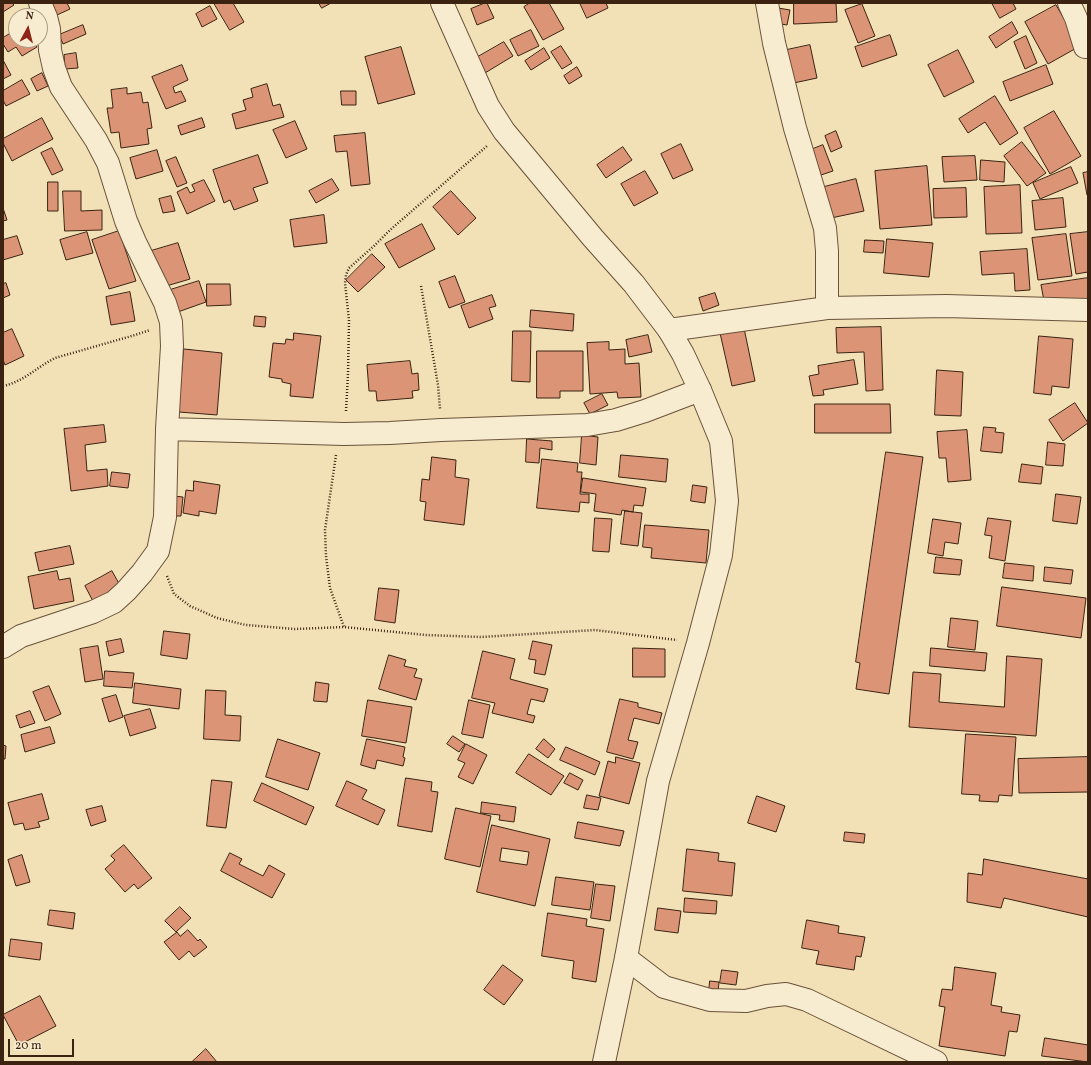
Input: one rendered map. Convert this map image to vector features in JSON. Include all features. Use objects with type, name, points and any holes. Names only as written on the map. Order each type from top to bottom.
[{"type":"street","points":[[3,647],[21,636],[93,612],[114,602],[142,573],[158,550],[165,517],[167,429],[172,346],[171,322],[165,303],[135,242],[126,220],[108,163],[89,128],[61,87],[54,68],[50,50],[50,29],[40,3]]},
{"type":"street","points":[[442,3],[488,106],[504,130],[593,238],[634,284],[669,330],[683,354],[700,390],[721,441],[727,501],[721,555],[698,643],[658,781],[626,958],[604,1062]]},
{"type":"street","points":[[767,3],[774,43],[794,128],[825,228],[828,308]]},
{"type":"street","points":[[1069,3],[1076,18],[1085,47]]},
{"type":"street","points":[[669,330],[828,308],[946,306],[1088,310]]},
{"type":"street","points":[[167,429],[342,434],[587,425],[616,420],[645,411],[700,390]]},
{"type":"street","points":[[626,958],[664,988],[710,1000],[746,1001],[767,996],[786,994],[807,1000],[936,1062]]},
{"type":"path","points":[[344,627],[330,588],[326,556],[325,530],[342,434],[348,374],[349,320],[345,287],[346,275],[350,268],[390,230],[504,130]]},
{"type":"path","points":[[421,286],[438,385],[441,430]]},
{"type":"path","points":[[3,386],[12,385],[25,378],[46,362],[55,358],[135,335],[171,322]]},
{"type":"path","points":[[158,550],[174,594],[190,606],[210,615],[246,625],[295,629],[344,627],[426,636],[482,637],[595,630],[698,643]]},
{"type":"building","points":[[3,3],[12,3],[14,5],[8,8],[3,12]]},
{"type":"building","points":[[50,3],[67,3],[70,9],[57,15]]},
{"type":"building","points":[[214,3],[233,3],[244,22],[230,30]]},
{"type":"building","points":[[319,3],[331,3],[322,8]]},
{"type":"building","points":[[487,3],[494,18],[477,25],[471,9]]},
{"type":"building","points":[[530,3],[549,3],[564,29],[543,40],[524,7]]},
{"type":"building","points":[[580,3],[606,3],[608,8],[587,18]]},
{"type":"building","points":[[794,3],[836,3],[837,22],[794,24]]},
{"type":"building","points":[[992,3],[1013,3],[1016,9],[1000,18]]},
{"type":"building","points":[[862,4],[875,36],[858,43],[845,10]]},
{"type":"building","points":[[1056,5],[1080,46],[1048,64],[1025,22]]},
{"type":"building","points":[[210,6],[217,19],[202,27],[196,14]]},
{"type":"building","points":[[778,8],[790,10],[787,25],[775,23]]},
{"type":"building","points":[[1012,22],[1018,33],[996,48],[989,37]]},
{"type":"building","points":[[83,25],[86,34],[63,44],[59,35]]},
{"type":"building","points":[[531,30],[539,46],[518,56],[510,40]]},
{"type":"building","points":[[8,35],[8,48],[14,48],[8,52],[3,44],[3,38]]},
{"type":"building","points":[[890,35],[897,55],[862,67],[855,47]]},
{"type":"building","points":[[1026,36],[1037,63],[1025,69],[1014,42]]},
{"type":"building","points":[[504,42],[513,56],[485,73],[476,58]]},
{"type":"building","points":[[810,45],[817,78],[789,84],[782,51]]},
{"type":"building","points":[[561,46],[572,63],[562,69],[551,52]]},
{"type":"building","points":[[401,47],[415,94],[378,104],[365,57]]},
{"type":"building","points":[[17,48],[35,48],[22,56]]},
{"type":"building","points":[[544,48],[550,58],[531,70],[525,61]]},
{"type":"building","points":[[958,50],[974,82],[944,97],[928,65]]},
{"type":"building","points":[[76,53],[78,68],[65,69],[64,55]]},
{"type":"building","points":[[3,60],[11,75],[3,79]]},
{"type":"building","points":[[182,65],[188,80],[173,87],[175,93],[181,91],[186,101],[166,109],[152,77]]},
{"type":"building","points":[[1046,65],[1053,84],[1010,101],[1003,82]]},
{"type":"building","points":[[577,67],[582,76],[569,84],[564,76]]},
{"type":"building","points":[[42,73],[48,86],[37,91],[31,79]]},
{"type":"building","points":[[22,80],[30,94],[6,106],[3,100],[3,91]]},
{"type":"building","points":[[267,84],[273,106],[280,104],[284,117],[236,129],[232,114],[246,110],[243,100],[253,97],[251,89]]},
{"type":"building","points":[[127,88],[127,94],[141,92],[143,103],[148,102],[152,128],[147,129],[149,144],[121,148],[119,132],[111,133],[107,108],[113,108],[111,90]]},
{"type":"building","points":[[341,91],[356,91],[356,105],[342,105]]},
{"type":"building","points":[[995,96],[1018,133],[1000,145],[985,122],[968,133],[959,119]]},
{"type":"building","points":[[1054,111],[1081,156],[1050,174],[1024,128]]},
{"type":"building","points":[[42,118],[53,139],[12,161],[3,143],[3,139]]},
{"type":"building","points":[[202,118],[205,127],[181,135],[178,126]]},
{"type":"building","points":[[295,121],[307,149],[286,158],[273,130]]},
{"type":"building","points":[[836,131],[842,147],[831,152],[825,136]]},
{"type":"building","points":[[365,133],[370,184],[351,186],[347,151],[336,152],[334,136]]},
{"type":"building","points":[[1022,142],[1046,173],[1027,186],[1004,156]]},
{"type":"building","points":[[681,144],[693,170],[673,179],[661,154]]},
{"type":"building","points":[[823,145],[833,171],[821,175],[816,161],[803,153]]},
{"type":"building","points":[[623,147],[632,160],[606,178],[597,165]]},
{"type":"building","points":[[52,148],[63,170],[52,175],[41,153]]},
{"type":"building","points":[[157,150],[163,171],[136,179],[130,158]]},
{"type":"building","points":[[258,155],[268,183],[253,188],[258,201],[234,210],[230,200],[224,203],[213,170]]},
{"type":"building","points":[[975,156],[977,180],[944,182],[942,157]]},
{"type":"building","points":[[176,157],[187,183],[177,187],[166,161]]},
{"type":"building","points":[[981,160],[1005,162],[1004,182],[980,180]]},
{"type":"building","points":[[927,166],[932,225],[880,229],[875,171]]},
{"type":"building","points":[[1071,167],[1078,183],[1040,199],[1033,183]]},
{"type":"building","points":[[645,171],[658,193],[634,206],[621,184]]},
{"type":"building","points":[[1088,172],[1088,195],[1087,195],[1083,173]]},
{"type":"building","points":[[332,179],[339,190],[316,203],[309,191]]},
{"type":"building","points":[[856,179],[864,211],[831,218],[824,187]]},
{"type":"building","points":[[204,180],[215,201],[187,214],[177,192],[187,187],[190,193],[195,191],[192,185]]},
{"type":"building","points":[[48,182],[58,182],[58,211],[48,211]]},
{"type":"building","points":[[1020,185],[1022,233],[986,234],[984,187]]},
{"type":"building","points":[[966,188],[967,217],[934,218],[933,189]]},
{"type":"building","points":[[63,191],[81,191],[81,211],[102,210],[102,230],[65,231]]},
{"type":"building","points":[[451,191],[476,218],[458,235],[433,207]]},
{"type":"building","points":[[171,196],[175,211],[163,213],[159,199]]},
{"type":"building","points":[[1063,198],[1066,227],[1035,230],[1032,201]]},
{"type":"building","points":[[3,208],[7,220],[3,221]]},
{"type":"building","points":[[324,215],[327,243],[294,247],[290,220]]},
{"type":"building","points":[[422,224],[435,249],[399,268],[385,244]]},
{"type":"building","points":[[119,231],[136,281],[109,289],[92,240]]},
{"type":"building","points":[[87,232],[93,253],[66,260],[60,240]]},
{"type":"building","points":[[1088,232],[1088,272],[1076,274],[1070,234]]},
{"type":"building","points":[[1066,234],[1072,276],[1038,280],[1032,238]]},
{"type":"building","points":[[17,236],[23,254],[3,260],[3,240]]},
{"type":"building","points":[[887,239],[933,243],[929,277],[884,273]]},
{"type":"building","points":[[865,240],[884,241],[883,253],[864,252]]},
{"type":"building","points":[[178,243],[190,279],[163,287],[151,251]]},
{"type":"building","points":[[1027,249],[1030,290],[1015,291],[1014,273],[982,275],[980,252]]},
{"type":"building","points":[[372,254],[385,267],[358,292],[346,280]]},
{"type":"building","points":[[455,276],[465,302],[449,308],[439,282]]},
{"type":"building","points":[[1088,278],[1088,300],[1045,306],[1041,285]]},
{"type":"building","points":[[199,281],[206,302],[175,313],[167,291]]},
{"type":"building","points":[[6,283],[10,295],[3,298],[3,284]]},
{"type":"building","points":[[207,284],[230,284],[231,305],[207,306]]},
{"type":"building","points":[[130,292],[135,321],[111,325],[106,297]]},
{"type":"building","points":[[715,293],[719,305],[703,311],[699,298]]},
{"type":"building","points":[[492,295],[496,306],[489,308],[493,319],[469,328],[461,306]]},
{"type":"building","points":[[531,310],[574,314],[573,331],[530,327]]},
{"type":"building","points":[[255,316],[266,317],[265,327],[254,326]]},
{"type":"building","points":[[881,327],[883,390],[866,391],[864,352],[837,353],[836,328]]},
{"type":"building","points":[[744,328],[755,381],[732,386],[720,333]]},
{"type":"building","points":[[12,329],[24,356],[5,365],[3,360],[3,333]]},
{"type":"building","points":[[513,331],[531,331],[530,382],[512,381]]},
{"type":"building","points":[[294,333],[321,336],[313,398],[290,396],[291,384],[282,382],[282,379],[269,377],[273,343],[285,344],[286,339],[293,340]]},
{"type":"building","points":[[648,335],[652,352],[629,357],[626,340]]},
{"type":"building","points":[[1039,336],[1073,339],[1069,388],[1052,386],[1051,395],[1034,393]]},
{"type":"building","points":[[609,342],[609,350],[625,349],[625,364],[639,363],[641,397],[618,398],[617,392],[590,394],[587,343]]},
{"type":"building","points":[[184,349],[222,353],[217,415],[179,412]]},
{"type":"building","points":[[537,351],[583,351],[583,391],[560,391],[560,398],[537,398]]},
{"type":"building","points":[[854,360],[858,384],[823,390],[824,395],[813,396],[809,376],[819,374],[818,366]]},
{"type":"building","points":[[410,361],[412,374],[418,373],[419,390],[412,391],[413,398],[377,401],[376,391],[369,391],[367,365]]},
{"type":"building","points":[[937,370],[963,372],[961,416],[935,415]]},
{"type":"building","points":[[602,394],[608,405],[590,414],[584,403]]},
{"type":"building","points":[[1075,403],[1088,423],[1063,441],[1049,420]]},
{"type":"building","points":[[815,404],[890,404],[891,433],[815,433]]},
{"type":"building","points":[[104,425],[106,442],[85,445],[87,471],[107,469],[108,486],[71,491],[64,429]]},
{"type":"building","points":[[984,427],[996,428],[995,432],[1004,433],[1002,453],[981,451]]},
{"type":"building","points":[[967,430],[971,480],[948,482],[946,458],[939,458],[937,432]]},
{"type":"building","points":[[582,435],[598,437],[596,465],[580,463]]},
{"type":"building","points":[[527,439],[552,441],[552,450],[540,448],[539,463],[526,462]]},
{"type":"building","points":[[1048,442],[1065,444],[1063,466],[1046,465]]},
{"type":"building","points":[[886,452],[923,457],[889,694],[856,689],[860,663],[856,662]]},
{"type":"building","points":[[621,455],[668,459],[666,482],[619,477]]},
{"type":"building","points":[[432,457],[456,460],[455,477],[469,479],[464,525],[424,520],[426,502],[420,501],[422,479],[429,480]]},
{"type":"building","points":[[542,459],[578,463],[577,472],[582,472],[580,494],[589,494],[589,503],[580,502],[579,512],[537,508]]},
{"type":"building","points":[[1022,464],[1043,467],[1041,484],[1019,482]]},
{"type":"building","points":[[112,472],[130,474],[128,488],[110,486]]},
{"type":"building","points":[[583,478],[646,488],[643,506],[634,505],[633,512],[622,510],[621,515],[594,511],[596,494],[581,492]]},
{"type":"building","points":[[194,481],[220,485],[216,514],[199,511],[199,516],[183,513],[186,490],[193,491]]},
{"type":"building","points":[[693,485],[707,487],[705,503],[691,501]]},
{"type":"building","points":[[1056,494],[1081,497],[1077,524],[1053,521]]},
{"type":"building","points":[[173,496],[183,497],[181,516],[171,516]]},
{"type":"building","points":[[625,511],[642,513],[638,546],[621,544]]},
{"type":"building","points":[[595,518],[612,519],[609,552],[593,551]]},
{"type":"building","points":[[988,518],[1011,521],[1005,561],[989,558],[992,536],[985,535]]},
{"type":"building","points":[[933,519],[961,523],[958,544],[945,542],[943,556],[928,553]]},
{"type":"building","points":[[645,525],[709,530],[706,563],[651,558],[652,548],[643,547]]},
{"type":"building","points":[[70,546],[74,564],[39,571],[35,553]]},
{"type":"building","points":[[936,557],[962,560],[960,575],[934,573]]},
{"type":"building","points":[[1005,563],[1034,566],[1033,581],[1003,578]]},
{"type":"building","points":[[1045,567],[1073,570],[1071,584],[1044,581]]},
{"type":"building","points":[[57,571],[59,580],[70,578],[74,601],[34,609],[28,577]]},
{"type":"building","points":[[112,571],[122,589],[94,603],[85,586]]},
{"type":"building","points":[[1002,587],[1086,598],[1081,638],[997,626]]},
{"type":"building","points":[[379,588],[399,590],[395,623],[375,620]]},
{"type":"building","points":[[951,618],[978,621],[975,650],[948,647]]},
{"type":"building","points":[[164,631],[190,634],[187,659],[161,655]]},
{"type":"building","points":[[121,639],[124,652],[109,656],[106,642]]},
{"type":"building","points":[[533,641],[552,645],[545,675],[534,673],[536,660],[529,659]]},
{"type":"building","points":[[98,646],[103,679],[85,682],[80,649]]},
{"type":"building","points":[[633,648],[665,649],[665,677],[633,677]]},
{"type":"building","points":[[931,648],[987,653],[985,671],[930,666]]},
{"type":"building","points":[[483,651],[515,659],[510,679],[548,689],[544,702],[531,699],[527,714],[535,716],[533,723],[492,713],[495,703],[472,698]]},
{"type":"building","points":[[389,655],[406,660],[404,666],[417,669],[414,677],[422,679],[416,700],[379,689]]},
{"type":"building","points":[[1007,656],[1042,659],[1036,736],[909,727],[913,672],[941,674],[939,702],[1004,707]]},
{"type":"building","points":[[105,671],[134,673],[132,688],[104,686]]},
{"type":"building","points":[[316,682],[329,684],[327,702],[314,701]]},
{"type":"building","points":[[135,683],[181,689],[179,709],[133,703]]},
{"type":"building","points":[[49,686],[61,714],[45,721],[33,692]]},
{"type":"building","points":[[206,690],[226,691],[225,715],[241,716],[240,741],[204,739]]},
{"type":"building","points":[[116,695],[123,717],[109,722],[102,699]]},
{"type":"building","points":[[620,699],[638,703],[638,707],[662,713],[659,724],[634,718],[628,740],[638,742],[633,759],[607,752]]},
{"type":"building","points":[[368,700],[412,707],[406,743],[362,736]]},
{"type":"building","points":[[469,700],[490,705],[483,738],[462,734]]},
{"type":"building","points":[[150,709],[156,728],[130,736],[124,716]]},
{"type":"building","points":[[30,711],[35,723],[20,728],[16,716]]},
{"type":"building","points":[[50,727],[55,743],[25,752],[21,735]]},
{"type":"building","points":[[966,734],[1016,737],[1012,796],[999,795],[998,802],[979,801],[980,795],[962,794]]},
{"type":"building","points":[[453,736],[465,744],[459,752],[447,744]]},
{"type":"building","points":[[278,739],[320,753],[308,790],[266,777]]},
{"type":"building","points":[[367,739],[405,747],[403,766],[377,760],[375,769],[361,765]]},
{"type":"building","points":[[544,739],[555,749],[548,758],[536,749]]},
{"type":"building","points":[[466,744],[487,755],[473,784],[458,777],[465,763],[458,760]]},
{"type":"building","points":[[3,745],[6,746],[5,759],[3,759]]},
{"type":"building","points":[[566,747],[600,762],[595,775],[560,760]]},
{"type":"building","points":[[529,754],[564,776],[551,795],[516,773]]},
{"type":"building","points":[[616,757],[640,763],[629,804],[599,796],[608,761],[615,763]]},
{"type":"building","points":[[1088,757],[1088,792],[1019,793],[1018,759]]},
{"type":"building","points":[[570,773],[583,780],[578,790],[564,783]]},
{"type":"building","points":[[406,778],[432,782],[431,791],[438,792],[432,832],[398,826]]},
{"type":"building","points":[[212,780],[232,782],[226,828],[207,826]]},
{"type":"building","points":[[347,781],[367,790],[362,799],[385,810],[378,825],[336,806]]},
{"type":"building","points":[[262,783],[314,807],[306,825],[254,801]]},
{"type":"building","points":[[42,794],[49,819],[38,822],[40,827],[25,830],[23,823],[14,825],[8,803]]},
{"type":"building","points":[[587,795],[601,798],[598,810],[584,808]]},
{"type":"building","points":[[757,796],[785,806],[776,832],[748,823]]},
{"type":"building","points":[[482,802],[516,807],[514,822],[499,820],[500,815],[481,813]]},
{"type":"building","points":[[102,806],[106,821],[91,826],[86,810]]},
{"type":"building","points":[[456,808],[491,816],[480,867],[445,859]]},
{"type":"building","points":[[578,822],[624,831],[620,846],[575,838]]},
{"type":"building","points":[[492,825],[550,839],[535,906],[477,892]],"holes":[[[502,848],[529,852],[527,865],[500,861]]]},
{"type":"building","points":[[845,832],[865,834],[864,843],[844,841]]},
{"type":"building","points":[[124,845],[152,878],[138,889],[134,884],[125,892],[105,869],[115,860],[111,856]]},
{"type":"building","points":[[687,849],[719,853],[718,861],[735,863],[732,896],[683,891]]},
{"type":"building","points":[[230,853],[242,859],[239,864],[263,876],[269,865],[285,874],[272,898],[221,871]]},
{"type":"building","points":[[22,855],[30,882],[16,886],[8,860]]},
{"type":"building","points":[[984,859],[1088,879],[1088,917],[1004,898],[1001,908],[967,902],[968,873],[982,875]]},
{"type":"building","points":[[556,877],[594,882],[590,910],[552,905]]},
{"type":"building","points":[[596,884],[615,886],[610,921],[591,918]]},
{"type":"building","points":[[685,898],[717,901],[716,914],[684,912]]},
{"type":"building","points":[[180,907],[191,918],[176,932],[165,921]]},
{"type":"building","points":[[658,908],[681,911],[678,933],[655,930]]},
{"type":"building","points":[[50,910],[75,913],[73,929],[48,925]]},
{"type":"building","points":[[548,913],[587,919],[586,926],[604,929],[596,982],[572,978],[574,961],[542,956]]},
{"type":"building","points":[[807,920],[839,926],[838,933],[865,937],[861,957],[856,956],[854,970],[816,964],[819,951],[802,948]]},
{"type":"building","points":[[188,930],[198,941],[200,939],[207,947],[194,957],[189,951],[179,960],[164,942],[177,932],[180,936]]},
{"type":"building","points":[[11,939],[42,943],[40,960],[9,956]]},
{"type":"building","points":[[503,965],[523,980],[504,1005],[484,990]]},
{"type":"building","points":[[955,967],[996,973],[991,1005],[1002,1007],[1001,1012],[1020,1015],[1017,1032],[1009,1031],[1005,1056],[939,1046],[945,1007],[939,1006],[942,989],[952,990]]},
{"type":"building","points":[[722,970],[738,972],[736,985],[720,983]]},
{"type":"building","points":[[710,981],[719,982],[718,993],[709,992]]},
{"type":"building","points":[[40,996],[56,1026],[19,1045],[3,1015]]},
{"type":"building","points":[[1045,1038],[1088,1045],[1088,1062],[1042,1056]]},
{"type":"building","points":[[206,1049],[217,1062],[192,1062]]}]
